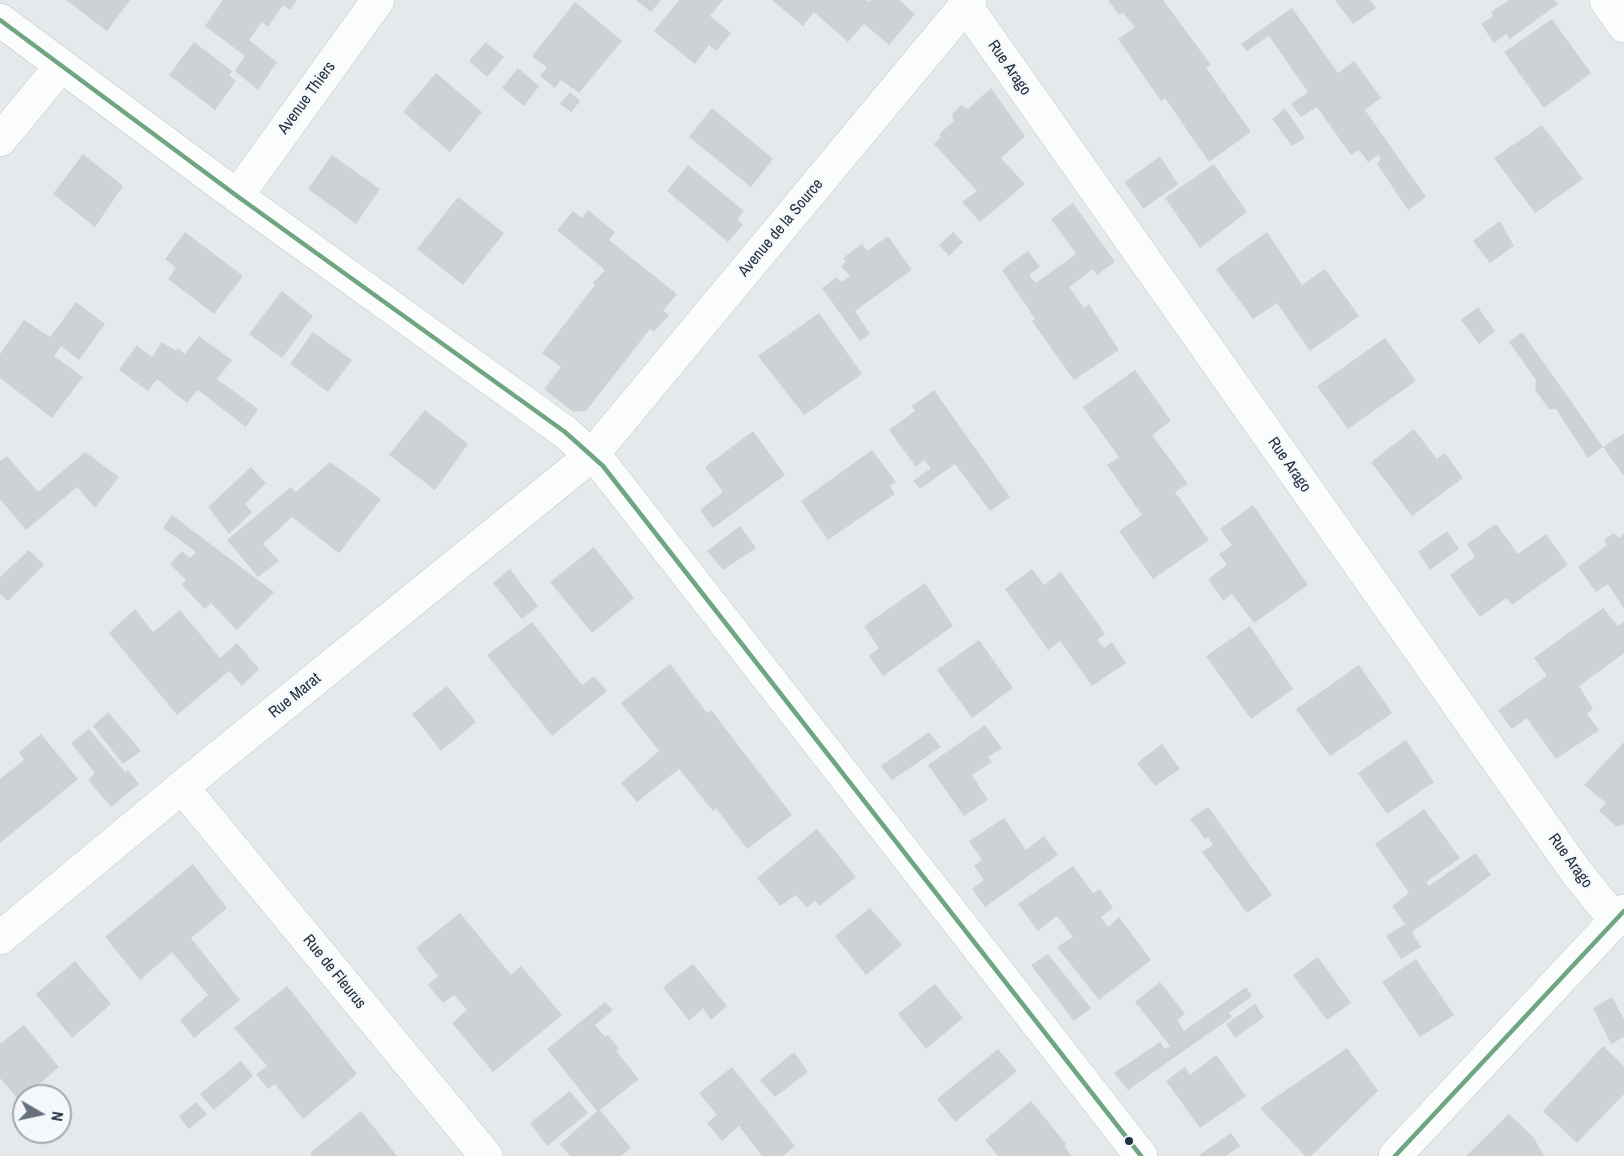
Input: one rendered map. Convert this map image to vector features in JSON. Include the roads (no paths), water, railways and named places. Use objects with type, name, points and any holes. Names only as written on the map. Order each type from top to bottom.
[{"type":"street","name":"Avenue Thiers","points":[[237,196],[378,0]]},
{"type":"street","points":[[1606,0],[1624,26]]},
{"type":"street","name":"Avenue de la Source","points":[[591,455],[968,3]]},
{"type":"street","name":"Rue Arago","points":[[968,3],[1577,873],[1620,916]]},
{"type":"street","points":[[0,20],[237,196],[565,432],[591,455],[617,483],[1141,1156]]},
{"type":"street","points":[[0,140],[61,66]]},
{"type":"street","name":"Rue Marat","points":[[0,938],[591,455]]},
{"type":"street","name":"Rue de Fleurus","points":[[182,787],[486,1156]]},
{"type":"street","points":[[1395,1156],[1620,916]]}]
